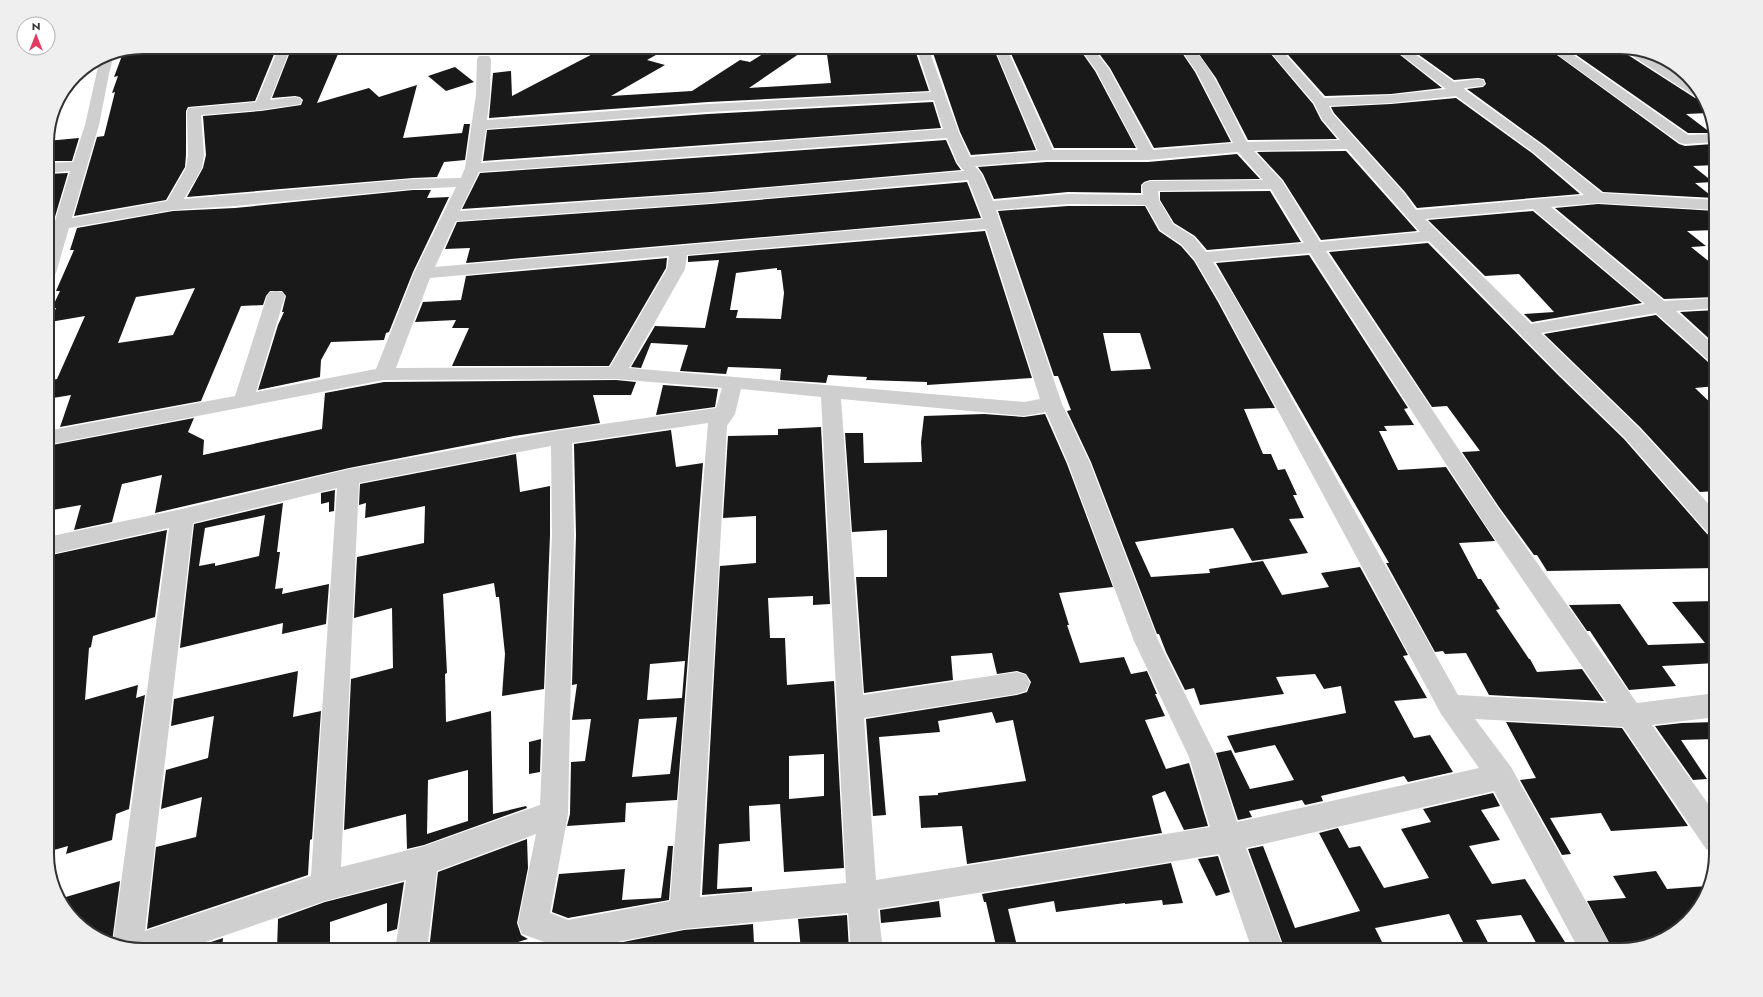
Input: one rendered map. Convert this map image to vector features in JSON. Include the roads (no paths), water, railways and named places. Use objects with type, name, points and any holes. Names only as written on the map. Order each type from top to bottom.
[{"type":"street","points":[[261,106],[282,54]]},
{"type":"street","points":[[925,54],[952,133],[990,215],[1052,404],[1079,463],[1146,641],[1202,756],[1228,838],[1266,943]]},
{"type":"street","points":[[1003,54],[1047,155]]},
{"type":"street","points":[[1090,54],[1102,69],[1148,155]]},
{"type":"street","points":[[1192,54],[1203,71],[1242,147],[1276,184],[1316,248],[1490,514],[1709,829]]},
{"type":"street","points":[[1278,54],[1320,102],[1328,116],[1398,196],[1412,215],[1632,433],[1709,519]]},
{"type":"street","points":[[1407,54],[1538,149],[1598,198]]},
{"type":"street","points":[[1563,54],[1602,80],[1684,140],[1709,138]]},
{"type":"street","points":[[1644,57],[1688,86]]},
{"type":"street","points":[[384,374],[423,273],[470,175],[480,125],[484,59]]},
{"type":"street","points":[[55,226],[79,166],[92,125],[105,63]]},
{"type":"street","points":[[1459,92],[1456,86],[1478,83]]},
{"type":"street","points":[[1320,102],[1459,92]]},
{"type":"street","points":[[480,125],[715,108],[940,96]]},
{"type":"street","points":[[173,205],[194,168],[196,155],[194,111],[261,106],[295,101]]},
{"type":"street","points":[[55,226],[173,205],[235,201],[413,184],[470,175],[952,133]]},
{"type":"street","points":[[450,217],[711,198],[970,169],[1047,155],[1148,155],[1242,147],[1351,144]]},
{"type":"street","points":[[54,168],[79,166]]},
{"type":"street","points":[[1276,184],[1150,186],[1151,200],[1166,227],[1188,241],[1202,258],[1228,301],[1450,706],[1501,776],[1592,943]]},
{"type":"street","points":[[1412,215],[1598,198],[1709,205]]},
{"type":"street","points":[[423,273],[679,250],[990,215],[1068,199],[1151,200]]},
{"type":"street","points":[[1536,203],[1660,307],[1709,351]]},
{"type":"street","points":[[1202,258],[1434,236]]},
{"type":"street","points":[[616,373],[676,269],[679,250]]},
{"type":"street","points":[[242,401],[276,296]]},
{"type":"street","points":[[1527,330],[1660,307],[1709,304]]},
{"type":"street","points":[[54,437],[384,374],[616,373],[733,382],[1024,409],[1052,404]]},
{"type":"street","points":[[684,914],[717,425],[725,414],[733,382]]},
{"type":"street","points":[[831,392],[862,897],[866,943]]},
{"type":"street","points":[[54,544],[349,477],[561,437],[725,414]]},
{"type":"street","points":[[561,437],[563,535],[554,814],[533,923],[568,935],[601,940],[684,914],[862,897],[1228,838],[1501,776]]},
{"type":"street","points":[[325,886],[349,477]]},
{"type":"street","points":[[129,942],[182,516]]},
{"type":"street","points":[[850,709],[1017,683]]},
{"type":"street","points":[[1450,706],[1629,716],[1709,706]]},
{"type":"street","points":[[157,943],[325,886],[424,861],[554,814]]},
{"type":"street","points":[[412,943],[424,861]]}]
